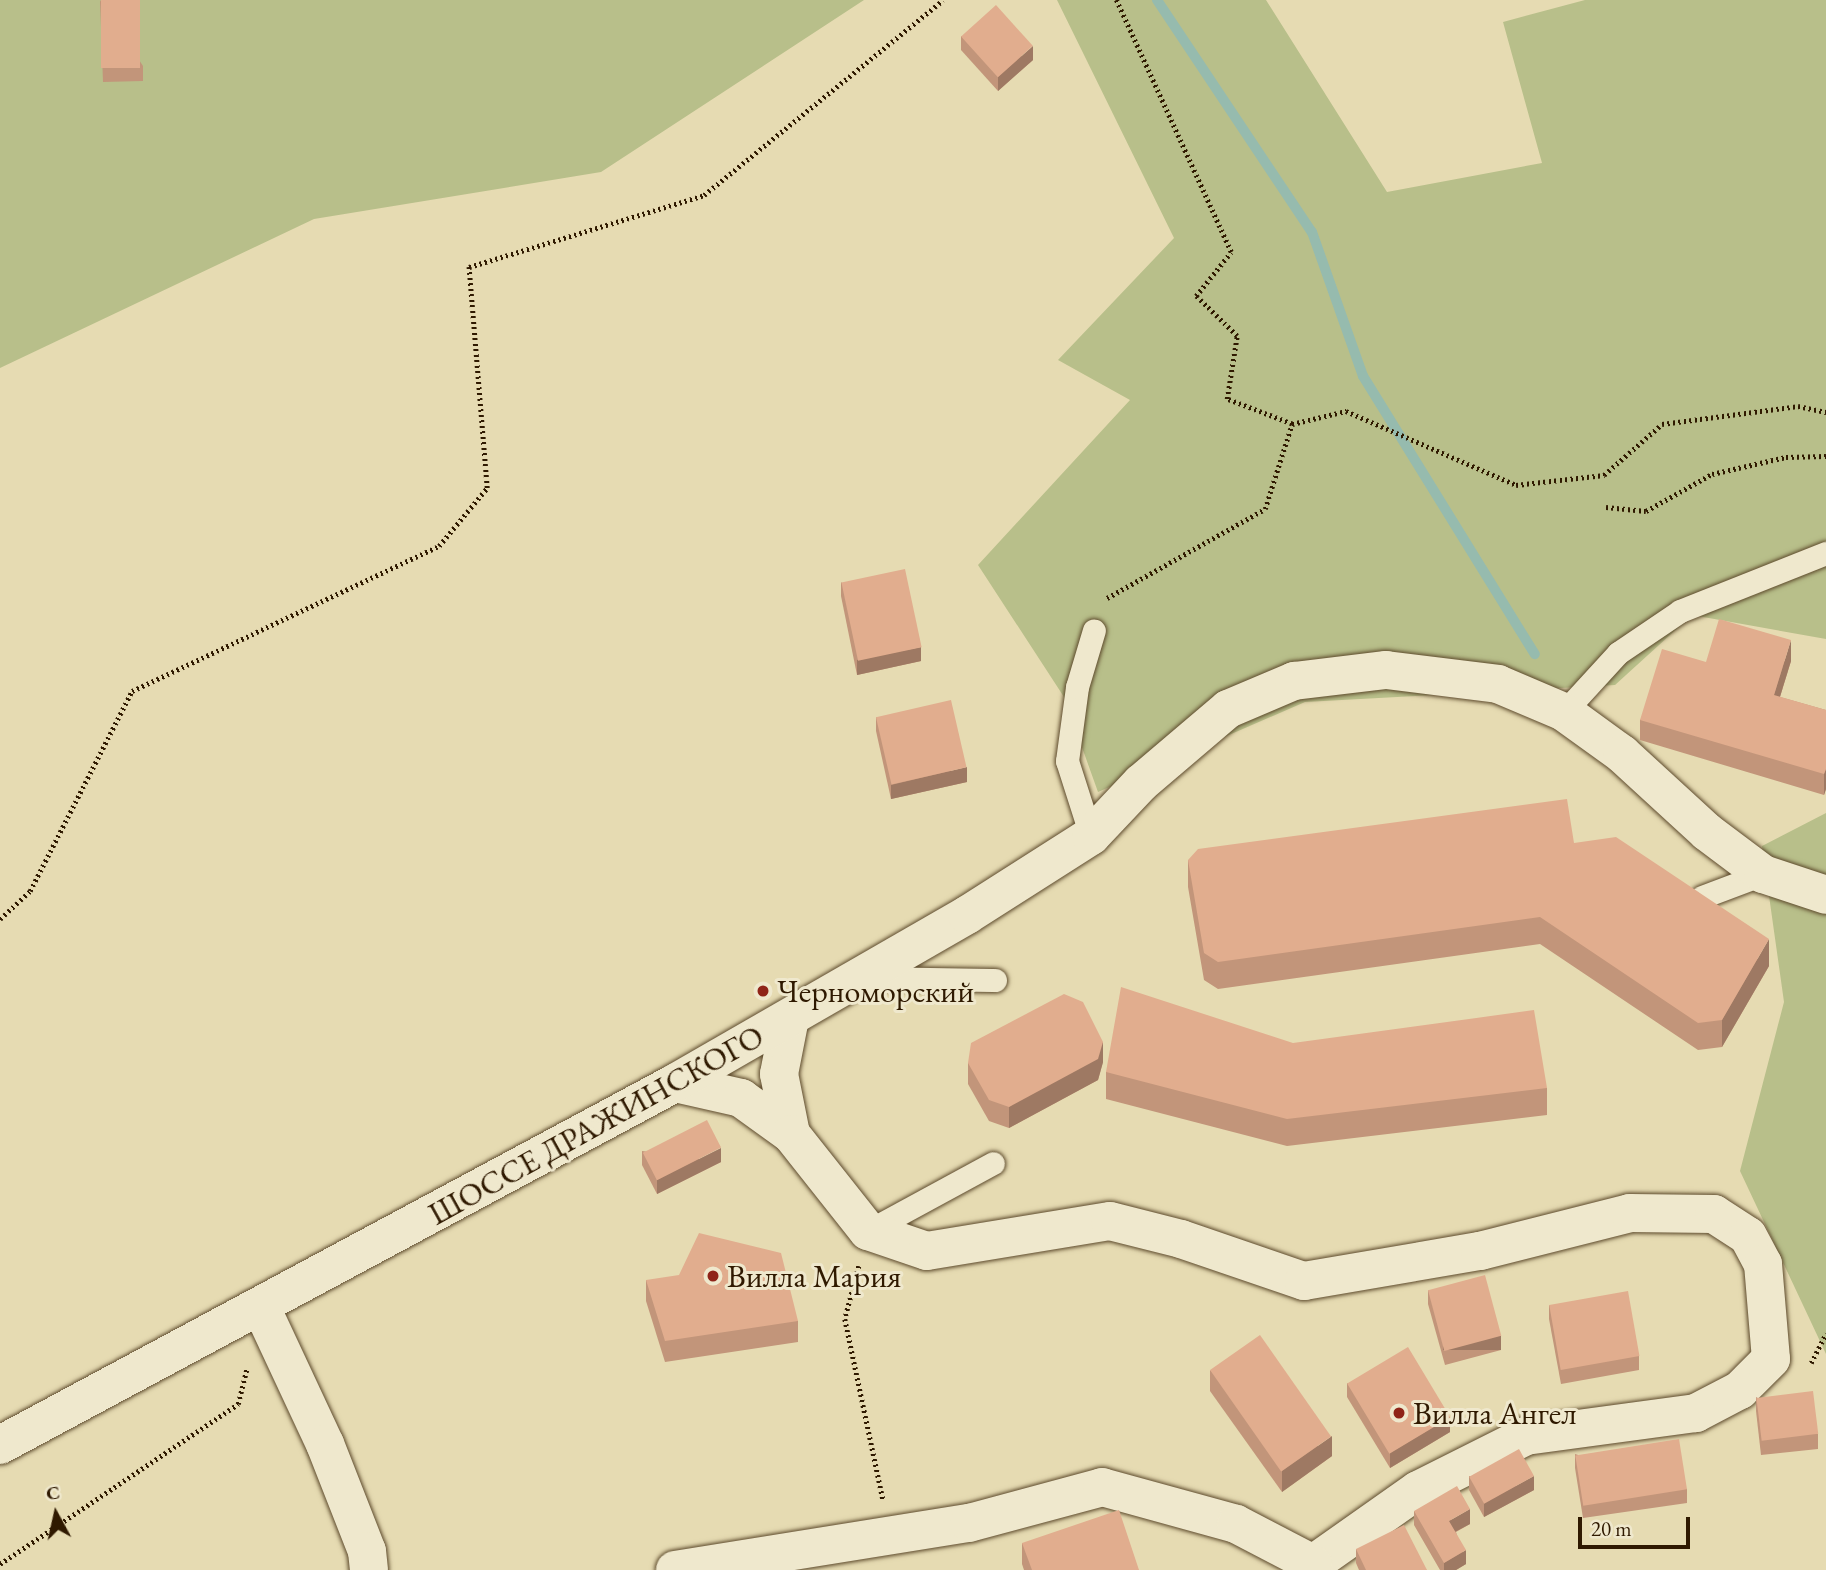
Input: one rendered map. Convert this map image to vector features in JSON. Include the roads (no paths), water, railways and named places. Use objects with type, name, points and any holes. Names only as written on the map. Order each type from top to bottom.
[{"type":"street","name":"ШОССЕ ДРАЖИНСКОГО","points":[[0,1445],[676,1083],[858,978],[1091,836],[1141,783],[1228,709],[1294,681],[1386,670],[1497,684],[1564,712],[1622,754],[1707,832],[1763,874],[1826,895]]},
{"type":"street","points":[[790,1018],[779,1074],[791,1134]]},
{"type":"street","points":[[675,1570],[969,1523],[1102,1487],[1236,1524],[1312,1567],[1418,1490],[1527,1436],[1696,1413],[1740,1390],[1772,1359],[1763,1264],[1748,1236],[1714,1214],[1630,1213],[1468,1254],[1304,1281],[1110,1221],[927,1251],[868,1231],[791,1134],[741,1098],[676,1083]]},
{"type":"street","points":[[261,1307],[325,1444],[367,1551],[369,1570]]},
{"type":"lane","points":[[1564,712],[1618,653],[1680,611],[1826,553]]},
{"type":"lane","points":[[1091,836],[1067,761],[1077,687],[1094,630]]},
{"type":"lane","points":[[1702,897],[1763,874]]},
{"type":"lane","points":[[858,978],[995,980]]},
{"type":"lane","points":[[868,1231],[993,1163]]},
{"type":"waterway","points":[[1157,0],[1312,232],[1363,376],[1535,654]]},
{"type":"place","name":"Черноморский","points":[[763,991]]},
{"type":"place","name":"Вилла Мария","points":[[713,1276]]},
{"type":"place","name":"Вилла Ангел","points":[[1399,1413]]}]
